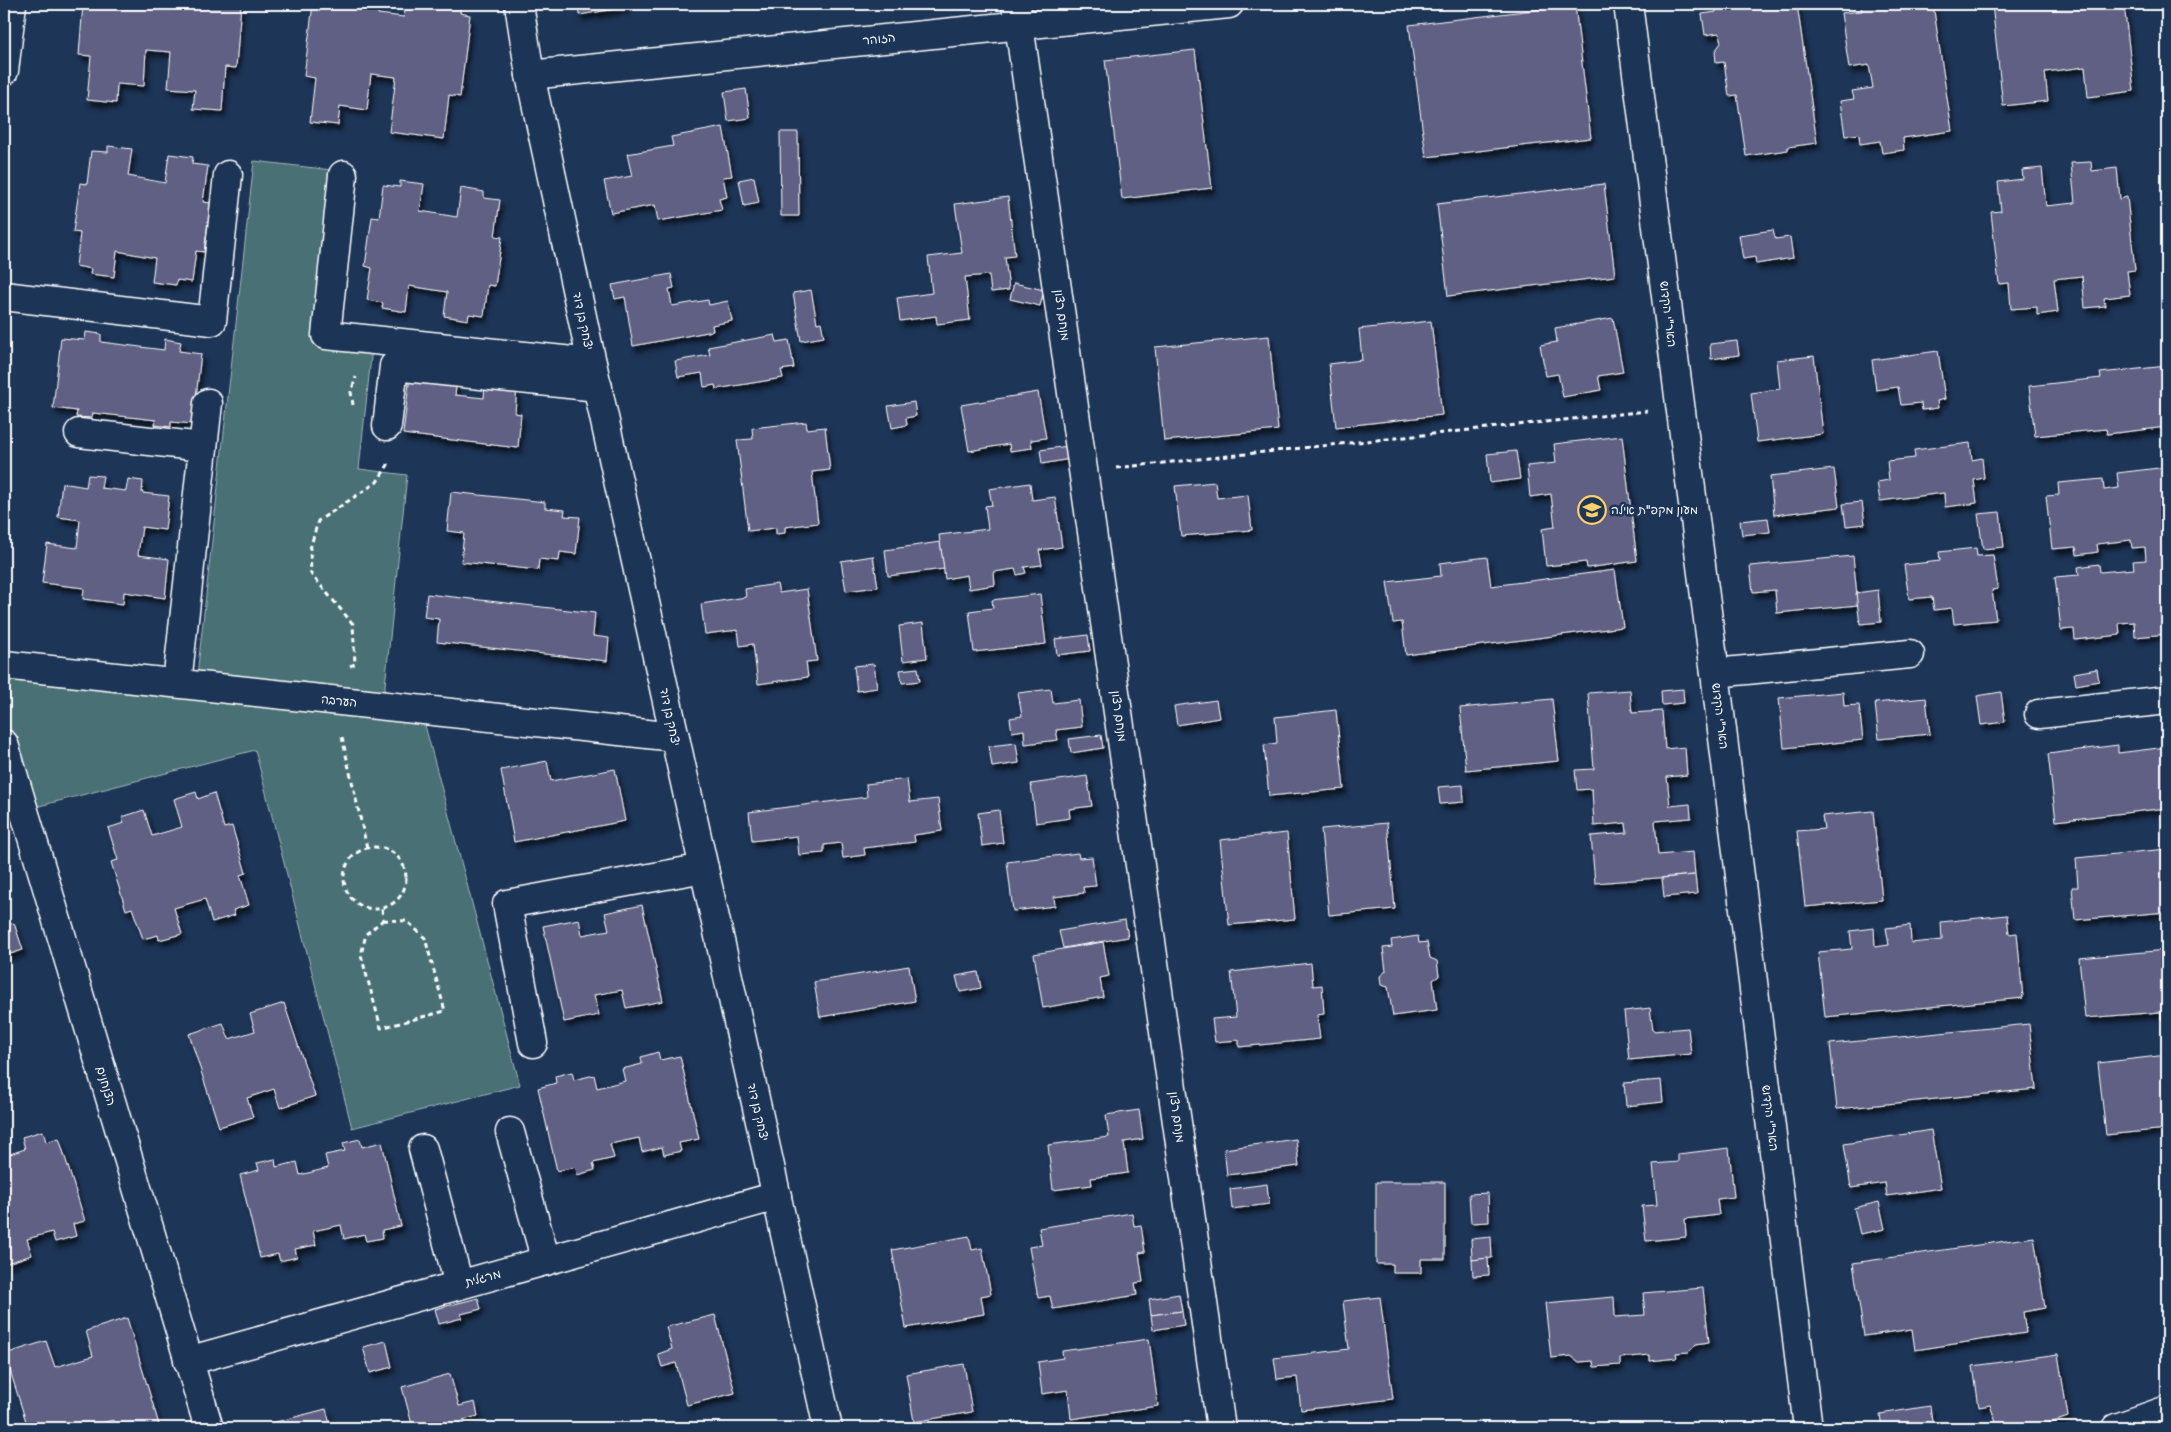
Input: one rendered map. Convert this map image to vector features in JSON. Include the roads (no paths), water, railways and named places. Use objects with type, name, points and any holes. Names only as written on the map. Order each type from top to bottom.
[{"type":"street","points":[[4,71],[12,4]]},
{"type":"street","name":"יצחק בן דוד","points":[[519,4],[530,75],[595,375],[828,1428]]},
{"type":"street","name":"הזוהר","points":[[530,75],[1018,14],[1229,4]]},
{"type":"street","name":"האר\"י הקדוש","points":[[1628,4],[1808,1428]]},
{"type":"street","name":"מנחם רצון","points":[[1018,14],[1221,1428]]},
{"type":"street","points":[[4,296],[212,321],[228,175]]},
{"type":"street","points":[[343,175],[326,335],[387,341],[595,375]]},
{"type":"street","points":[[387,426],[394,366],[595,375]]},
{"type":"street","points":[[177,683],[208,403]]},
{"type":"street","points":[[79,433],[203,447]]},
{"type":"street","points":[[1714,673],[1910,654]]},
{"type":"street","name":"הערבה","points":[[4,665],[675,737]]},
{"type":"street","points":[[2039,714],[2167,700]]},
{"type":"street","name":"הצנחנים","points":[[4,744],[208,1428]]},
{"type":"street","points":[[533,1043],[507,904],[704,868]]},
{"type":"street","points":[[510,1132],[546,1261]]},
{"type":"street","points":[[423,1149],[459,1285]]},
{"type":"street","name":"מרגלית","points":[[188,1361],[777,1196]]},
{"type":"street","points":[[2116,1428],[2167,1410]]},
{"type":"place","name":"מעון מקפ\"ת אילה","points":[[1592,510]]}]
